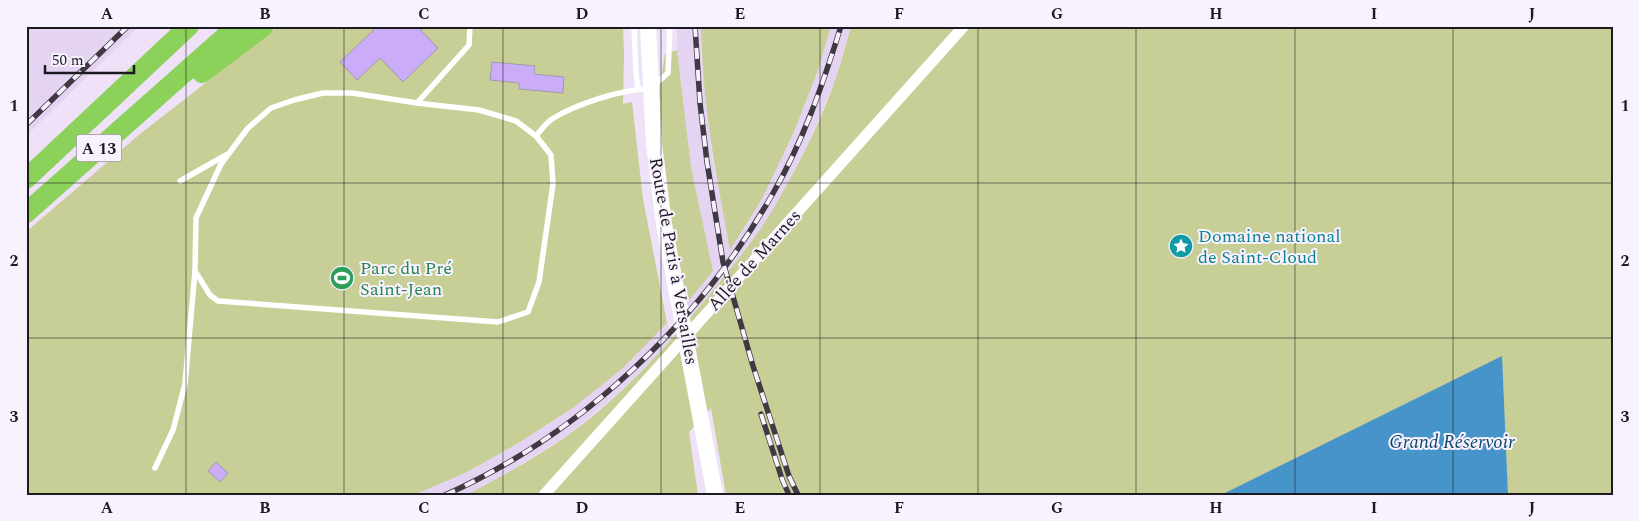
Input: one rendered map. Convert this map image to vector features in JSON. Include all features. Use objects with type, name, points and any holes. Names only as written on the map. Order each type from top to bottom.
[{"type":"highway","name":"A 13","points":[[26,179],[189,26]]},
{"type":"highway","name":"A 13","points":[[26,214],[237,26]]},
{"type":"highway","points":[[172,83],[197,76],[264,26]]},
{"type":"main road","name":"Route de Paris à Versailles","points":[[648,26],[644,89],[654,144],[664,224],[714,495]]},
{"type":"street","name":"Allée de Marnes","points":[[544,495],[964,26]]},
{"type":"lane","points":[[417,103],[469,46],[470,26]]},
{"type":"lane","points":[[634,26],[636,74],[644,89]]},
{"type":"lane","points":[[536,136],[551,120],[577,107],[612,95],[644,89],[668,74],[670,26]]},
{"type":"lane","points":[[155,468],[172,430],[185,384],[195,271],[196,218],[221,164],[248,128],[271,108],[294,100],[323,94],[352,94],[479,110],[516,121],[536,136],[551,155],[553,184],[539,282],[528,312],[498,322],[218,301],[210,295],[195,271]]},
{"type":"lane","points":[[180,181],[228,154]]},
{"type":"shaded area","points":[[26,26],[139,26],[26,136]]},
{"type":"shaded area","points":[[677,26],[701,26],[701,57],[713,162],[730,249],[763,197],[793,134],[819,68],[831,26],[851,26],[834,82],[808,144],[780,198],[760,230],[737,261],[692,315],[687,303],[713,271],[691,167],[677,50]]},
{"type":"shaded area","points":[[667,323],[673,337],[609,401],[565,437],[500,477],[466,495],[414,495],[465,473],[517,444],[624,367]]},
{"type":"green space","name":"Parc du Pré Saint-Jean","points":[[279,26],[623,26],[623,104],[632,102],[643,199],[667,323],[624,367],[574,407],[517,444],[465,473],[414,495],[26,495],[26,232],[140,134]]},
{"type":"green space","points":[[701,26],[831,26],[819,68],[793,134],[763,197],[730,250],[707,111]]},
{"type":"green space","name":"Domaine national de Saint-Cloud","points":[[851,26],[1613,26],[1613,495],[726,495],[711,408],[689,432],[698,495],[466,495],[552,446],[585,422],[644,369],[723,278],[765,221],[803,155],[829,95]]},
{"type":"green space","points":[[677,50],[691,167],[713,271],[687,303],[665,190],[658,97],[665,54]]},
{"type":"water","name":"Grand Réservoir","points":[[1502,356],[1508,495],[1221,495]]},
{"type":"building","points":[[378,26],[417,26],[438,48],[403,82],[380,58],[357,80],[340,62]]},
{"type":"building","points":[[492,62],[535,66],[534,74],[564,77],[563,93],[519,89],[519,83],[490,80]]},
{"type":"building","points":[[216,462],[228,473],[220,482],[208,471]]},
{"type":"railway","points":[[26,125],[128,26]]},
{"type":"railway","points":[[695,26],[700,103],[707,162],[723,262],[753,366],[789,476],[798,495]]},
{"type":"railway","points":[[445,495],[495,470],[543,441],[589,407],[632,370],[672,330],[709,287],[743,242],[783,175],[803,134],[841,26]]},
{"type":"railway","points":[[761,414],[789,495]]},
{"type":"place","name":"Domaine national de Saint-Cloud","points":[[1181,246]]},
{"type":"place","name":"Parc du Pré Saint-Jean","points":[[342,278]]}]
